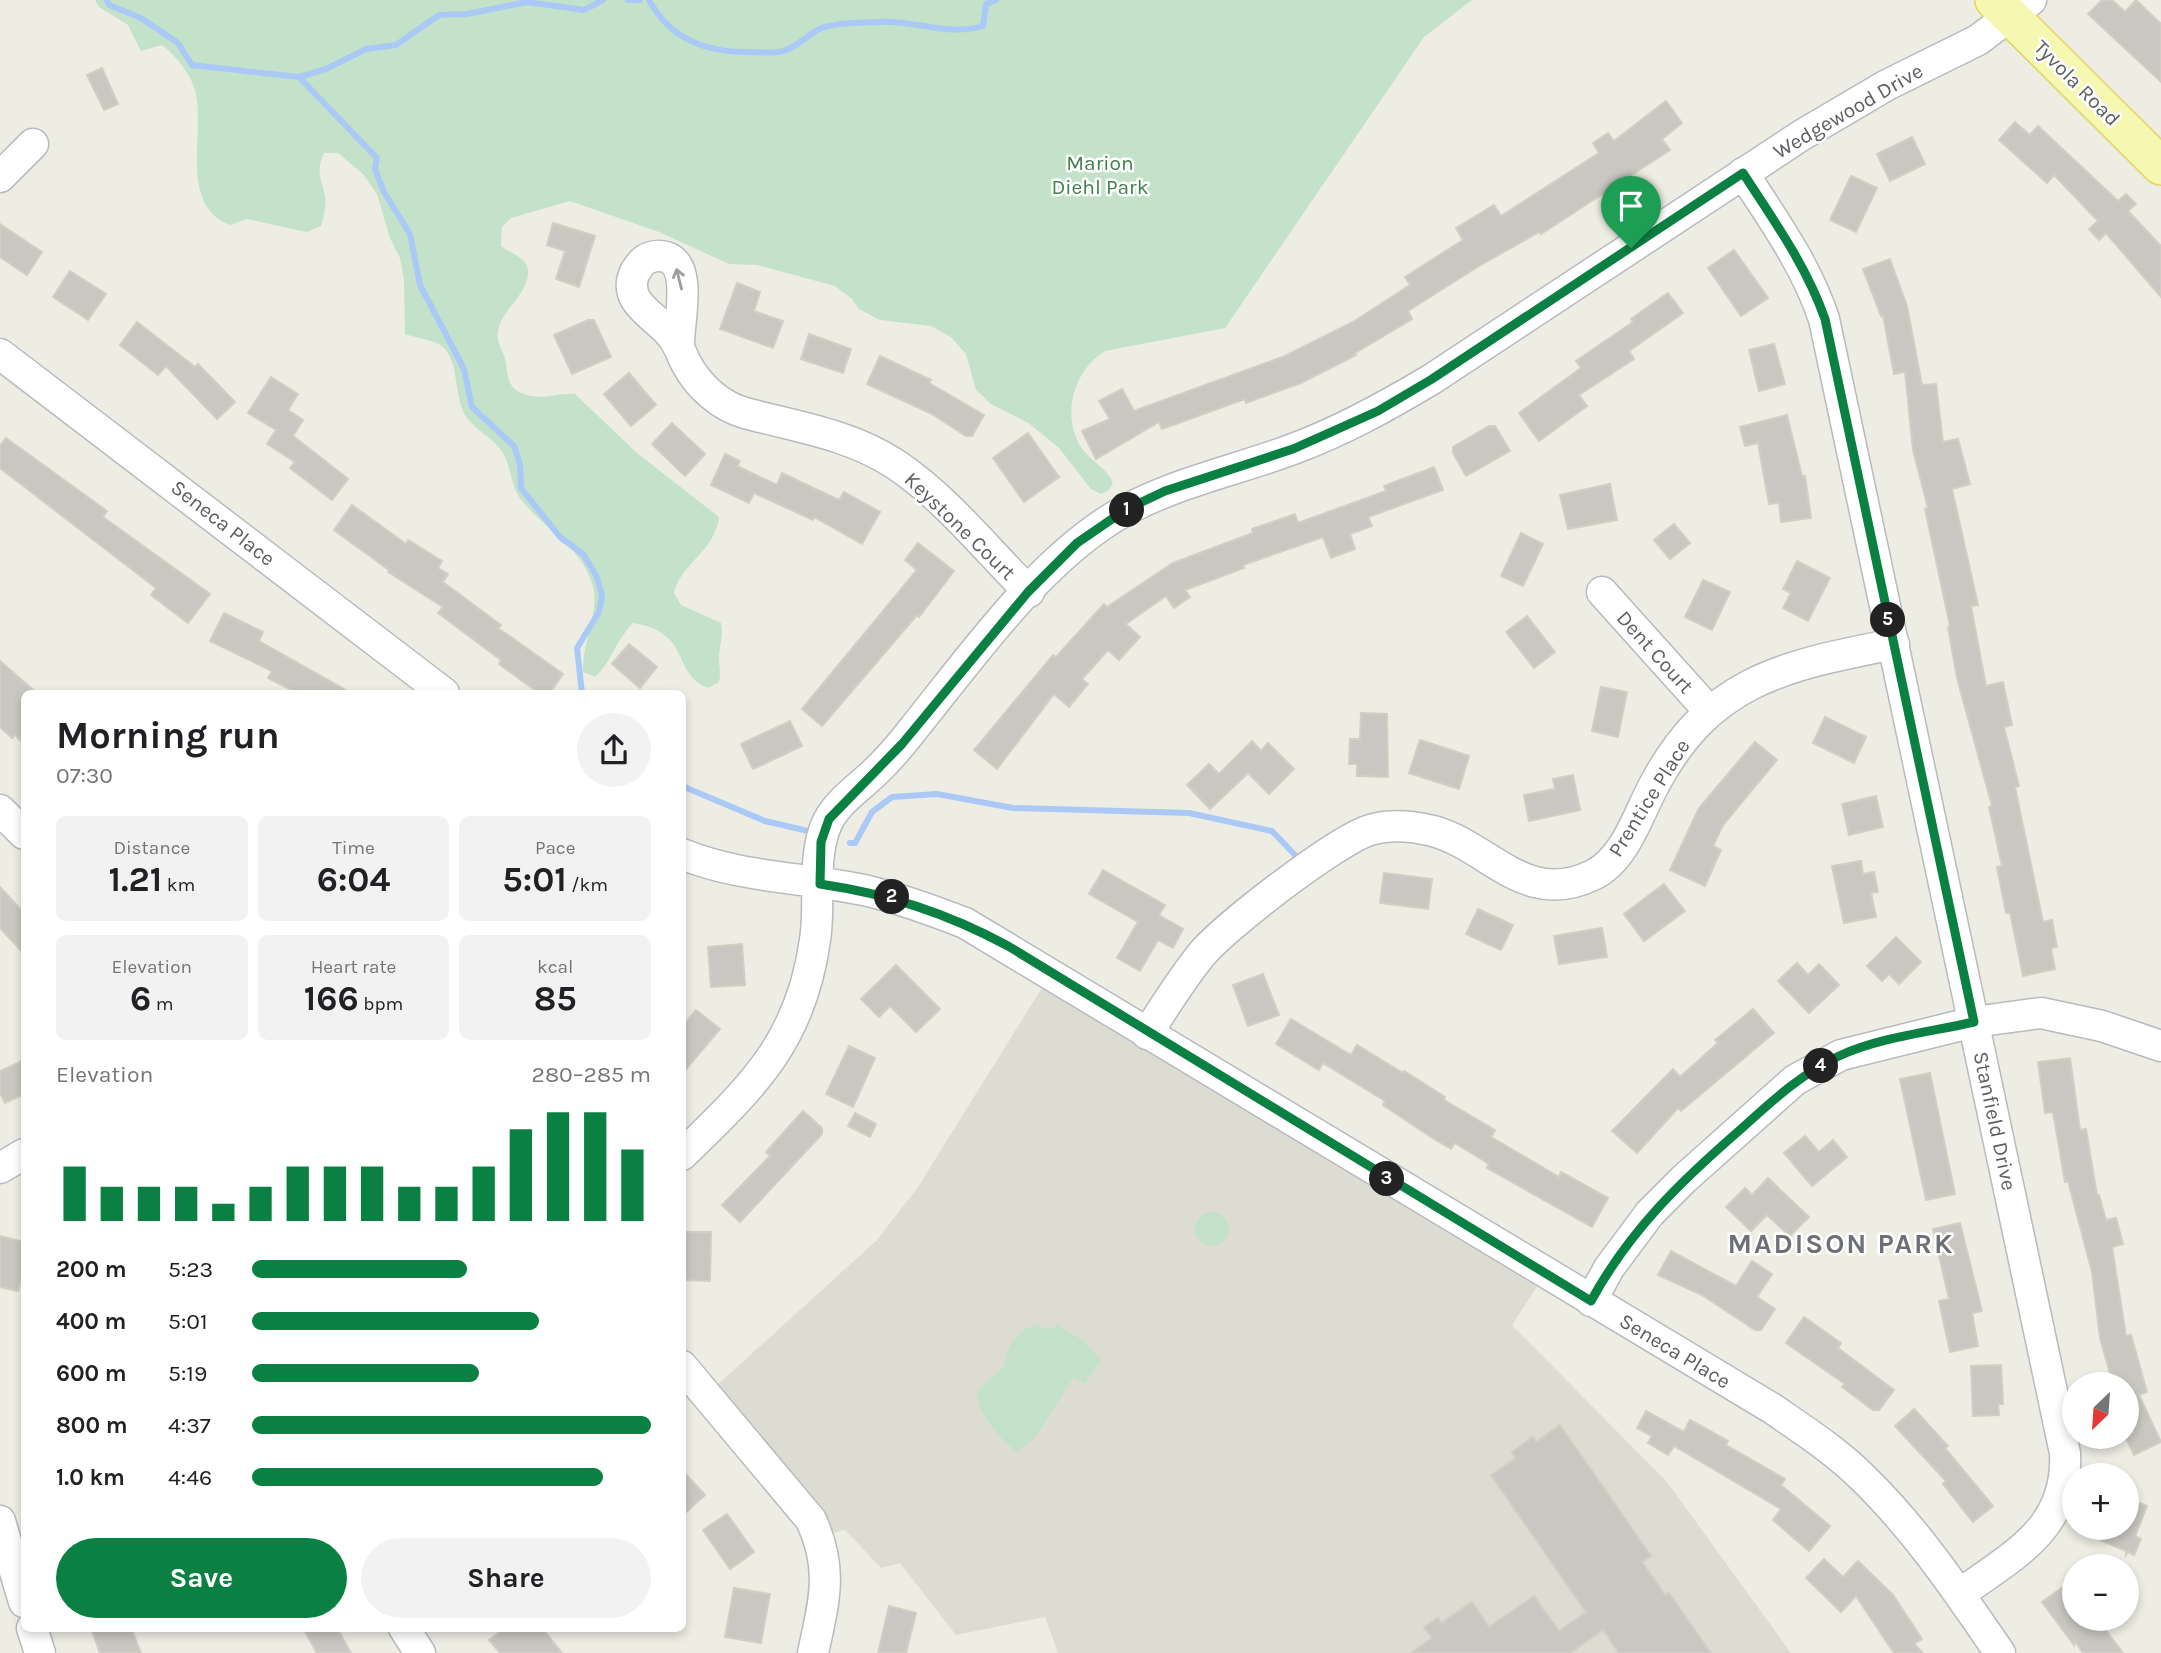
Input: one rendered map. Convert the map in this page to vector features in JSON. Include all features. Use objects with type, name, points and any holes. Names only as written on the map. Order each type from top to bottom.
[{"type":"main road","name":"Tyvola Road","points":[[2012,6],[2161,166]]},
{"type":"street","name":"Wedgewood Drive","points":[[686,1151],[755,1083],[793,1022],[807,982],[815,940],[821,842],[829,819],[902,744],[1028,592],[1077,543],[1125,510],[1165,491],[1293,449],[1378,411],[1455,364],[1802,135],[1887,85],[1978,40],[2012,6]]},
{"type":"street","points":[[0,177],[33,145]]},
{"type":"street","name":"Stanfield Drive","points":[[1743,173],[1797,255],[1812,284],[1825,319],[2059,1422],[2066,1466],[2063,1490],[2056,1509],[2043,1529],[2026,1546],[1959,1594]]},
{"type":"street","name":"Keystone Court","points":[[679,346],[695,379],[731,408],[846,439],[895,464],[924,487],[1028,592]]},
{"type":"street","name":"Seneca Place","points":[[0,355],[440,690]]},
{"type":"street","name":"Dent Court","points":[[1602,592],[1709,711]]},
{"type":"street","name":"Prentice Place","points":[[1147,1034],[1178,984],[1203,952],[1348,838],[1371,830],[1409,826],[1433,831],[1515,876],[1547,885],[1577,882],[1596,873],[1619,852],[1660,773],[1694,725],[1709,711],[1770,673],[1817,659],[1894,644]]},
{"type":"street","points":[[0,810],[21,831]]},
{"type":"street","name":"Seneca Place","points":[[686,855],[730,870],[871,892],[919,905],[965,923],[1008,946],[1147,1034],[1773,1409],[1818,1440],[1882,1497],[1959,1594],[2000,1653]]},
{"type":"street","points":[[1591,1301],[1609,1268],[1650,1213],[1684,1179],[1795,1080],[1854,1051],[1974,1022],[2041,1013],[2102,1026],[2161,1046]]},
{"type":"street","points":[[0,1168],[21,1156]]},
{"type":"street","points":[[686,1371],[811,1520],[817,1532],[825,1555],[826,1590],[813,1653]]},
{"type":"street","points":[[0,1521],[21,1592]]},
{"type":"street","points":[[33,1632],[40,1653]]},
{"type":"street","points":[[407,1632],[420,1653]]},
{"type":"shaded area","points":[[1045,983],[1540,1282],[1512,1325],[1667,1482],[1791,1653],[1058,1653],[1045,1617],[956,1635],[900,1563],[881,1568],[845,1530],[828,1534],[714,1388],[877,1240],[918,1187]]},
{"type":"green space","name":"Marion Diehl Park","points":[[95,0],[1472,0],[1424,37],[1225,328],[1105,351],[1086,368],[1075,391],[1071,416],[1078,442],[1113,483],[1109,490],[1101,494],[1091,489],[1059,448],[1030,424],[991,404],[976,390],[966,354],[951,337],[931,326],[880,320],[859,309],[852,299],[835,286],[757,265],[729,264],[659,232],[570,201],[511,218],[502,227],[501,246],[521,259],[528,270],[524,287],[504,316],[498,332],[498,341],[512,385],[519,392],[532,396],[575,394],[637,453],[719,517],[712,539],[683,574],[674,593],[681,605],[721,623],[719,682],[708,688],[689,673],[665,635],[633,623],[595,677],[583,672],[594,605],[592,583],[587,570],[571,549],[523,502],[503,453],[465,415],[452,363],[445,349],[432,341],[405,334],[404,280],[400,258],[390,238],[377,194],[363,174],[338,153],[324,153],[320,171],[325,201],[321,226],[307,232],[247,219],[230,225],[214,215],[204,200],[199,183],[197,104],[189,75],[162,45],[141,51],[128,25],[99,7]]},
{"type":"green space","points":[[1212,1212],[1224,1217],[1229,1229],[1224,1241],[1212,1246],[1200,1241],[1195,1229],[1200,1217]]},
{"type":"green space","points":[[1036,1324],[1049,1330],[1057,1325],[1084,1341],[1101,1360],[1085,1384],[1073,1378],[1034,1439],[1017,1452],[997,1433],[985,1416],[977,1399],[977,1391],[1005,1365],[1007,1351],[1014,1340],[1024,1330]]},
{"type":"building","points":[[2102,0],[2112,0],[2125,12],[2136,0],[2161,24],[2161,82],[2088,14]]},
{"type":"building","points":[[102,68],[118,104],[104,110],[87,75]]},
{"type":"building","points":[[1666,101],[1682,123],[1662,139],[1670,150],[1541,234],[1539,232],[1479,266],[1408,311],[1412,319],[1355,353],[1356,355],[1301,383],[1246,403],[1245,399],[1162,429],[1159,422],[1096,459],[1082,431],[1110,419],[1099,401],[1122,389],[1134,411],[1285,356],[1353,322],[1410,285],[1405,277],[1463,240],[1456,228],[1494,205],[1501,216],[1599,153],[1593,143],[1608,133],[1614,141]]},
{"type":"building","points":[[2015,122],[2030,135],[2038,126],[2118,201],[2126,194],[2136,204],[2128,211],[2161,246],[2161,297],[2106,233],[2099,240],[2089,229],[2098,221],[2054,175],[2047,183],[1999,140]]},
{"type":"building","points":[[1912,137],[1925,164],[1890,181],[1877,154]]},
{"type":"building","points":[[1851,176],[1877,188],[1856,232],[1830,220]]},
{"type":"building","points":[[553,223],[595,236],[579,287],[556,279],[565,251],[547,245]]},
{"type":"building","points":[[0,224],[42,252],[27,275],[0,257]]},
{"type":"building","points":[[1734,250],[1768,298],[1741,316],[1708,268]]},
{"type":"building","points":[[1890,259],[1907,306],[1922,385],[1936,384],[1943,442],[1958,439],[1970,484],[1952,489],[1978,605],[1971,606],[1986,686],[2003,682],[2012,725],[2004,727],[2019,786],[2015,787],[2043,922],[2052,920],[2057,947],[2051,948],[2055,969],[2023,976],[2010,912],[2006,913],[1997,867],[2002,866],[1989,807],[1992,806],[1957,678],[1948,627],[1950,626],[1925,509],[1928,508],[1913,450],[1905,372],[1894,374],[1883,315],[1881,316],[1863,269]]},
{"type":"building","points":[[70,271],[106,294],[88,320],[53,297]]},
{"type":"building","points":[[737,283],[760,292],[754,311],[783,321],[773,348],[720,329]]},
{"type":"building","points":[[1668,293],[1683,313],[1629,351],[1634,359],[1579,395],[1587,406],[1539,441],[1519,413],[1581,368],[1576,361],[1633,322],[1631,319]]},
{"type":"building","points":[[588,320],[594,320],[611,357],[572,374],[554,335]]},
{"type":"building","points":[[137,322],[195,367],[198,364],[235,402],[217,419],[166,366],[158,375],[120,345]]},
{"type":"building","points":[[809,334],[851,349],[843,373],[801,359]]},
{"type":"building","points":[[1774,344],[1785,384],[1759,391],[1749,350]]},
{"type":"building","points":[[880,356],[931,380],[929,383],[984,415],[972,436],[966,436],[932,414],[867,384]]},
{"type":"building","points":[[629,373],[656,405],[631,426],[604,394]]},
{"type":"building","points":[[271,377],[298,394],[288,410],[303,420],[293,436],[348,479],[332,500],[290,468],[295,462],[267,444],[276,430],[248,413]]},
{"type":"building","points":[[1787,415],[1802,476],[1805,476],[1811,518],[1781,522],[1779,503],[1769,504],[1758,443],[1745,446],[1740,427]]},
{"type":"building","points":[[672,423],[705,454],[685,476],[652,444]]},
{"type":"building","points":[[1489,426],[1495,426],[1510,451],[1466,476],[1453,453],[1453,447]]},
{"type":"building","points":[[1028,433],[1059,477],[1024,502],[993,458]]},
{"type":"building","points":[[6,438],[107,511],[103,517],[210,594],[188,623],[151,595],[156,588],[0,468],[0,446]]},
{"type":"building","points":[[725,454],[740,461],[737,466],[777,485],[782,473],[839,500],[844,492],[880,512],[862,544],[814,517],[813,520],[754,493],[749,503],[711,485]]},
{"type":"building","points":[[1434,467],[1443,490],[1368,517],[1372,526],[1350,534],[1355,549],[1331,558],[1323,537],[1243,565],[1244,568],[1185,590],[1190,597],[1174,608],[1166,596],[1126,624],[1140,637],[1119,660],[1108,650],[1082,679],[1088,684],[1069,707],[1054,694],[997,769],[974,750],[1053,655],[1056,657],[1104,604],[1107,607],[1173,563],[1253,533],[1252,529],[1295,514],[1298,523],[1386,491],[1384,486]]},
{"type":"building","points":[[1610,484],[1617,520],[1568,529],[1560,495]]},
{"type":"building","points":[[352,505],[406,544],[408,540],[442,561],[438,568],[448,574],[443,582],[501,625],[498,628],[563,674],[552,690],[535,690],[499,664],[501,660],[438,613],[443,607],[388,572],[389,570],[334,530]]},
{"type":"building","points":[[1674,524],[1690,543],[1670,559],[1654,540]]},
{"type":"building","points":[[1521,533],[1543,544],[1523,586],[1501,576]]},
{"type":"building","points":[[918,543],[954,571],[919,617],[917,615],[822,726],[802,709],[917,570],[905,560]]},
{"type":"building","points":[[1797,561],[1830,578],[1808,621],[1783,608],[1791,593],[1783,589]]},
{"type":"building","points":[[1703,580],[1730,592],[1712,630],[1685,617]]},
{"type":"building","points":[[224,613],[263,632],[259,641],[346,690],[291,690],[268,678],[272,671],[210,641]]},
{"type":"building","points":[[1527,616],[1555,652],[1534,668],[1506,632]]},
{"type":"building","points":[[629,644],[657,667],[640,688],[612,664]]},
{"type":"building","points":[[0,661],[34,690],[21,690],[21,741],[15,735],[12,738],[0,727]]},
{"type":"building","points":[[1601,687],[1627,692],[1618,737],[1592,731]]},
{"type":"building","points":[[1361,713],[1387,714],[1388,777],[1357,776],[1357,764],[1349,764],[1350,739],[1360,739]]},
{"type":"building","points":[[1825,717],[1866,737],[1854,763],[1813,743]]},
{"type":"building","points":[[790,721],[802,746],[753,769],[741,744]]},
{"type":"building","points":[[1420,740],[1469,756],[1459,789],[1409,773]]},
{"type":"building","points":[[1252,741],[1261,751],[1268,743],[1294,769],[1269,794],[1248,773],[1210,809],[1187,785],[1209,764],[1219,774]]},
{"type":"building","points":[[1755,742],[1777,760],[1723,825],[1713,846],[1721,850],[1705,886],[1670,870],[1699,808]]},
{"type":"building","points":[[1573,775],[1580,810],[1529,821],[1524,795],[1555,789],[1553,779]]},
{"type":"building","points":[[1876,796],[1883,827],[1849,835],[1842,804]]},
{"type":"building","points":[[1861,861],[1863,874],[1874,872],[1878,892],[1871,893],[1876,917],[1844,923],[1832,866]]},
{"type":"building","points":[[1103,870],[1165,905],[1159,915],[1183,929],[1173,948],[1158,940],[1140,971],[1117,958],[1138,922],[1089,894]]},
{"type":"building","points":[[1384,873],[1432,879],[1428,909],[1380,903]]},
{"type":"building","points":[[1664,884],[1685,911],[1644,941],[1624,914]]},
{"type":"building","points":[[0,887],[21,910],[21,951],[0,928]]},
{"type":"building","points":[[1478,909],[1513,925],[1501,950],[1466,934]]},
{"type":"building","points":[[1602,928],[1607,957],[1559,964],[1554,936]]},
{"type":"building","points":[[1896,937],[1921,962],[1899,984],[1889,974],[1882,981],[1867,966]]},
{"type":"building","points":[[742,944],[745,985],[711,987],[708,947]]},
{"type":"building","points":[[1797,963],[1808,975],[1819,964],[1839,985],[1809,1013],[1778,981]]},
{"type":"building","points":[[896,965],[940,1009],[916,1032],[890,1006],[879,1017],[861,999]]},
{"type":"building","points":[[1263,974],[1279,1015],[1248,1026],[1233,985]]},
{"type":"building","points":[[1753,1009],[1774,1033],[1681,1111],[1678,1108],[1637,1153],[1612,1131],[1673,1069],[1680,1077],[1718,1043],[1715,1040]]},
{"type":"building","points":[[696,1010],[720,1029],[686,1069],[686,1022]]},
{"type":"building","points":[[1291,1019],[1351,1055],[1357,1045],[1403,1073],[1404,1071],[1445,1097],[1444,1100],[1495,1130],[1491,1137],[1559,1177],[1561,1172],[1608,1198],[1592,1227],[1487,1168],[1489,1164],[1455,1143],[1451,1149],[1434,1139],[1383,1105],[1385,1101],[1323,1063],[1319,1070],[1276,1044]]},
{"type":"building","points":[[849,1046],[875,1058],[853,1107],[826,1094]]},
{"type":"building","points":[[2070,1058],[2080,1130],[2086,1129],[2097,1195],[2106,1220],[2116,1218],[2123,1244],[2112,1247],[2126,1336],[2131,1335],[2147,1392],[2139,1395],[2139,1372],[2110,1372],[2100,1338],[2092,1272],[2068,1181],[2065,1182],[2053,1112],[2045,1113],[2038,1062]]},
{"type":"building","points":[[21,1061],[21,1095],[5,1103],[0,1093],[0,1071]]},
{"type":"building","points":[[1930,1073],[1955,1194],[1926,1200],[1900,1079]]},
{"type":"building","points":[[803,1111],[822,1128],[822,1134],[740,1222],[722,1205],[770,1156],[766,1152]]},
{"type":"building","points":[[855,1113],[876,1124],[870,1137],[848,1126]]},
{"type":"building","points":[[1805,1136],[1819,1152],[1833,1140],[1847,1157],[1812,1186],[1784,1153]]},
{"type":"building","points":[[1768,1178],[1809,1217],[1790,1236],[1767,1215],[1751,1231],[1726,1207],[1745,1188],[1752,1195]]},
{"type":"building","points":[[1960,1223],[1982,1311],[1972,1313],[1978,1346],[1950,1352],[1939,1301],[1949,1299],[1933,1229]]},
{"type":"building","points":[[686,1232],[711,1232],[710,1281],[686,1280]]},
{"type":"building","points":[[0,1236],[21,1241],[21,1278],[18,1291],[0,1287]]},
{"type":"building","points":[[1671,1251],[1736,1286],[1752,1261],[1772,1274],[1757,1297],[1775,1309],[1761,1330],[1755,1330],[1702,1295],[1658,1275]]},
{"type":"building","points":[[1804,1317],[1841,1343],[1838,1348],[1894,1390],[1879,1410],[1873,1410],[1842,1387],[1845,1384],[1786,1343]]},
{"type":"building","points":[[2001,1365],[2003,1404],[1998,1404],[1999,1415],[1973,1416],[1971,1366]]},
{"type":"building","points":[[2139,1395],[2161,1442],[2134,1455],[2131,1449],[2139,1449]]},
{"type":"building","points":[[1914,1409],[1948,1446],[1945,1448],[1993,1506],[1973,1522],[1943,1484],[1946,1481],[1895,1426]]},
{"type":"building","points":[[1646,1411],[1684,1432],[1690,1420],[1728,1441],[1726,1445],[1785,1479],[1781,1485],[1830,1526],[1809,1551],[1773,1520],[1781,1509],[1674,1446],[1668,1455],[1648,1443],[1652,1436],[1637,1428]]},
{"type":"building","points":[[1560,1425],[1651,1556],[1642,1562],[1665,1595],[1669,1593],[1711,1653],[1619,1653],[1603,1630],[1570,1653],[1411,1653],[1432,1638],[1424,1627],[1438,1618],[1441,1623],[1472,1602],[1489,1627],[1534,1596],[1559,1631],[1586,1612],[1491,1475],[1516,1458],[1512,1452],[1533,1437],[1536,1442]]},
{"type":"building","points":[[686,1474],[705,1495],[686,1512]]},
{"type":"building","points":[[2139,1503],[2147,1506],[2139,1526]]},
{"type":"building","points":[[727,1514],[754,1552],[730,1569],[703,1530]]},
{"type":"building","points":[[2141,1539],[2134,1554],[2126,1554],[2126,1551],[2100,1540]]},
{"type":"building","points":[[1824,1559],[1843,1577],[1858,1561],[1893,1595],[1922,1639],[1914,1644],[1923,1653],[1894,1653],[1856,1596],[1841,1612],[1806,1578]]},
{"type":"building","points":[[734,1588],[770,1594],[761,1643],[725,1637]]},
{"type":"building","points":[[2062,1588],[2062,1629],[2042,1602]]},
{"type":"building","points":[[889,1606],[916,1613],[906,1653],[878,1653]]},
{"type":"building","points":[[2064,1631],[2106,1631],[2123,1653],[2083,1653],[2074,1640],[2074,1645]]},
{"type":"building","points":[[92,1632],[133,1632],[141,1653],[100,1653]]},
{"type":"building","points":[[305,1632],[339,1632],[351,1653],[317,1653]]},
{"type":"building","points":[[500,1632],[545,1632],[562,1653],[500,1653],[489,1640]]},
{"type":"waterway","points":[[107,0],[109,5],[141,18],[178,43],[192,65],[299,77],[326,69],[366,49],[396,45],[439,15],[467,14],[527,2],[584,10],[603,0]]},
{"type":"waterway","points":[[628,0],[640,0]]},
{"type":"waterway","points":[[649,0],[668,25],[679,34],[705,47],[735,52],[772,53],[789,49],[819,29],[837,24],[891,22],[956,30],[983,26],[986,4],[996,0]]},
{"type":"waterway","points":[[299,77],[377,158],[375,169],[384,192],[410,234],[420,285],[464,369],[472,407],[514,446],[520,464],[521,488],[560,537],[583,554],[596,575],[602,595],[599,612],[577,648],[582,690]]},
{"type":"waterway","points":[[686,788],[765,821],[808,831]]},
{"type":"waterway","points":[[850,843],[855,843],[872,812],[892,797],[937,794],[1013,808],[1189,813],[1272,831],[1297,857]]},
{"type":"district","name":"MADISON PARK","points":[[1841,1243]]},
{"type":"route","points":[[1743,173],[1797,255],[1812,284],[1825,319],[1974,1022],[1867,1046],[1841,1055],[1795,1080],[1650,1213],[1609,1268],[1591,1301],[1147,1034],[1008,946],[965,923],[919,905],[871,892],[820,884],[821,842],[829,819],[842,803],[902,744],[966,663],[1028,592],[1077,543],[1125,510],[1165,491],[1293,449],[1378,411],[1432,379],[1631,248],[1743,173]]}]
